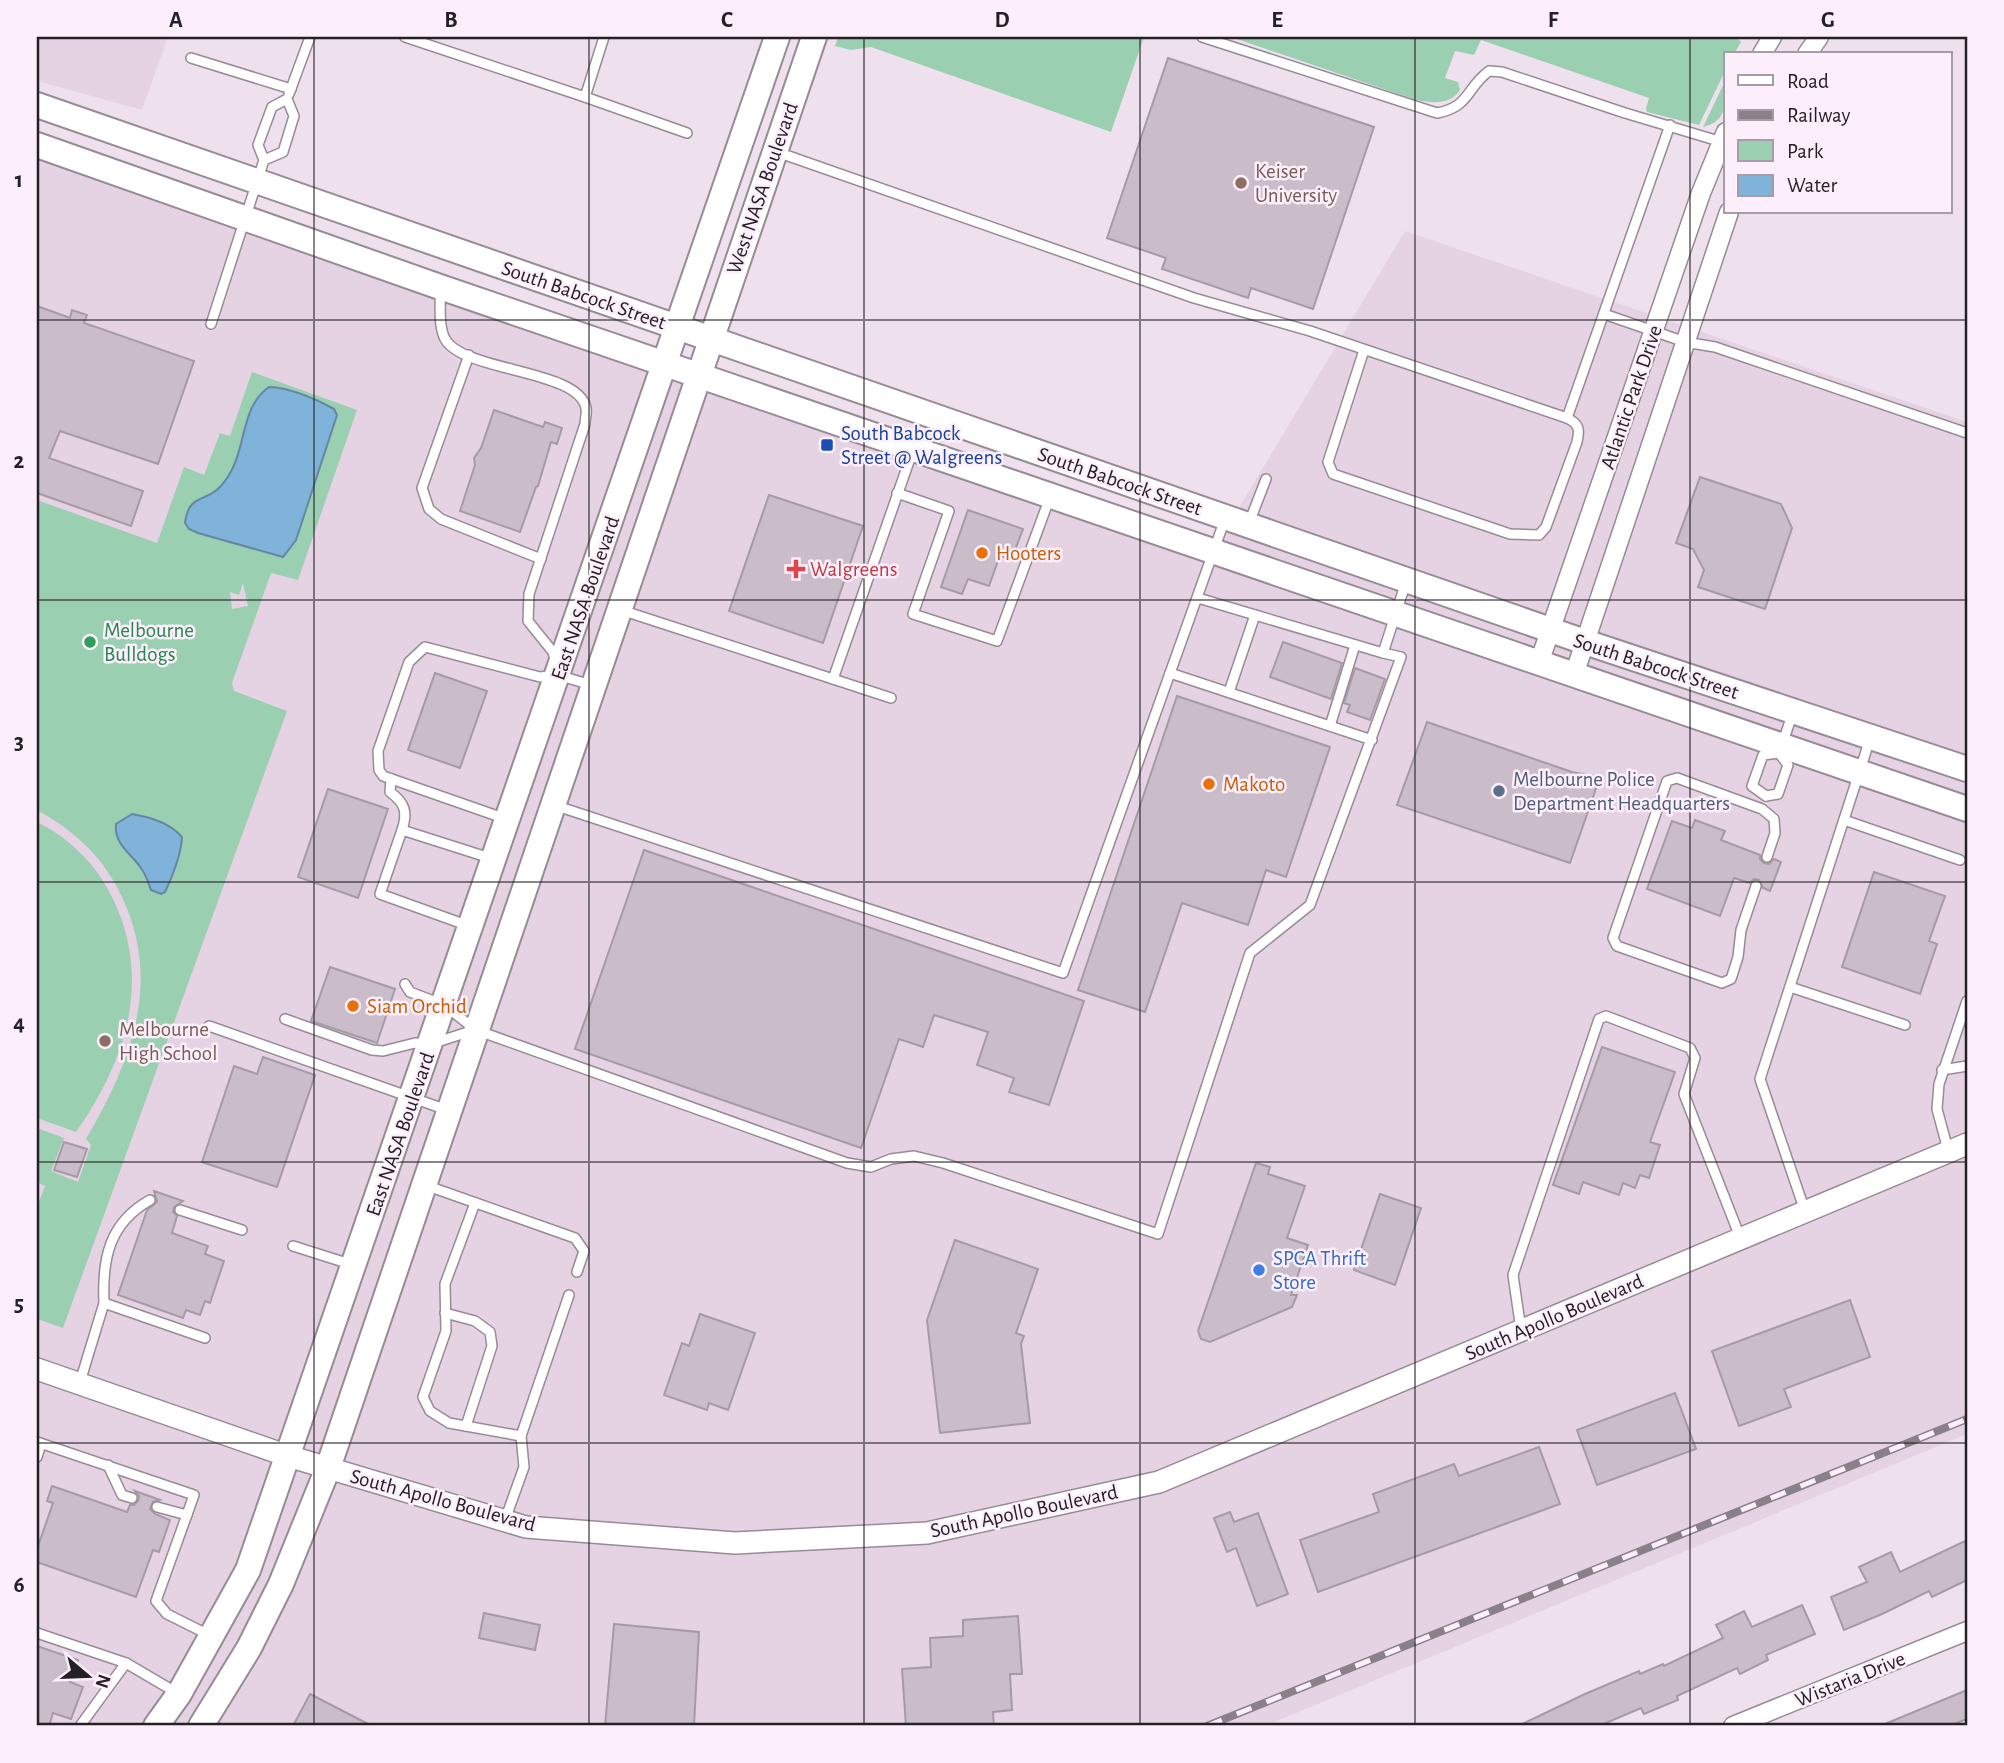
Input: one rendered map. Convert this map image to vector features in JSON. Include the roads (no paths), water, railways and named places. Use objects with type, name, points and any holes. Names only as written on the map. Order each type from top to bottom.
[{"type":"main road","name":"West NASA Boulevard","points":[[677,327],[777,37]]},
{"type":"main road","name":"West NASA Boulevard","points":[[710,339],[814,37]]},
{"type":"main road","name":"South Babcock Street","points":[[37,105],[260,171],[710,339],[1551,631],[1967,769]]},
{"type":"main road","name":"South Babcock Street","points":[[37,145],[440,287],[1574,675],[1780,750],[1859,772],[1967,810]]},
{"type":"main road","name":"East NASA Boulevard","points":[[156,1726],[179,1694],[248,1570],[677,327]]},
{"type":"main road","points":[[698,374],[710,339]]},
{"type":"main road","name":"East NASA Boulevard","points":[[205,1720],[249,1648],[281,1584],[328,1468],[698,374]]},
{"type":"main road","points":[[179,1694],[205,1720]]},
{"type":"street","points":[[1808,52],[1819,37]]},
{"type":"street","name":"Atlantic Park Drive","points":[[1539,663],[1701,193],[1724,139]]},
{"type":"street","name":"Atlantic Park Drive","points":[[1574,675],[1728,214]]},
{"type":"street","name":"South Apollo Boulevard","points":[[37,1369],[288,1456],[526,1527],[734,1543],[927,1533],[1159,1482],[1958,1148]]},
{"type":"street","name":"Wistaria Drive","points":[[1733,1726],[1967,1631]]},
{"type":"lane","points":[[211,324],[260,171],[258,145],[272,107],[287,99],[310,37]]},
{"type":"lane","points":[[405,37],[687,133]]},
{"type":"lane","points":[[584,97],[604,37]]},
{"type":"lane","points":[[1202,37],[1437,113],[1453,110],[1489,71],[1502,72],[1625,113],[1724,139]]},
{"type":"lane","points":[[191,58],[291,89]]},
{"type":"lane","points":[[260,171],[283,152],[294,116],[287,99]]},
{"type":"lane","points":[[1567,418],[1670,125]]},
{"type":"lane","points":[[775,151],[1194,298],[1253,313],[1364,349],[1577,423],[1580,430],[1546,527],[1539,535],[1526,536],[1497,530],[1333,474],[1328,463],[1364,349]]},
{"type":"lane","points":[[440,287],[440,319],[445,340],[461,353],[564,386],[579,396],[586,407],[585,424],[529,594],[528,621],[553,652],[558,675]]},
{"type":"lane","points":[[1604,314],[1685,342],[1715,347],[1967,433]]},
{"type":"lane","points":[[469,355],[422,488],[429,509],[441,519],[541,559]]},
{"type":"lane","points":[[833,679],[913,448]]},
{"type":"lane","points":[[552,804],[1063,974],[1214,551],[1266,479]]},
{"type":"lane","points":[[897,493],[949,511],[913,614],[997,641],[1051,495]]},
{"type":"lane","points":[[1383,653],[1406,581]]},
{"type":"lane","points":[[405,984],[410,992],[444,1005],[476,1030],[847,1163],[871,1167],[914,1156],[943,1163],[1158,1234],[1250,953],[1310,905],[1401,657],[1198,598]]},
{"type":"lane","points":[[618,610],[891,698]]},
{"type":"lane","points":[[1229,692],[1255,615]]},
{"type":"lane","points":[[1330,726],[1355,645]]},
{"type":"lane","points":[[508,820],[383,776],[379,771],[378,751],[409,662],[425,647],[540,677],[558,675],[592,686]]},
{"type":"lane","points":[[1170,673],[1372,740]]},
{"type":"lane","points":[[1780,750],[1763,755],[1752,786],[1766,796],[1778,794],[1788,765],[1780,750],[1793,712]]},
{"type":"lane","points":[[1805,1212],[1760,1079],[1871,737]]},
{"type":"lane","points":[[1756,886],[1741,930],[1738,957],[1731,979],[1722,983],[1617,946],[1612,938],[1667,781],[1677,778],[1762,808],[1774,819],[1776,834],[1767,857]]},
{"type":"lane","points":[[391,779],[390,792],[402,800],[407,816],[380,894],[471,927]]},
{"type":"lane","points":[[1762,808],[1766,796]]},
{"type":"lane","points":[[1844,820],[1960,860]]},
{"type":"lane","points":[[402,830],[494,859]]},
{"type":"lane","points":[[1790,987],[1906,1025]]},
{"type":"lane","points":[[1958,1148],[1937,1109],[1942,1070],[1967,1000]]},
{"type":"lane","points":[[1521,1331],[1513,1275],[1599,1019],[1606,1016],[1690,1048],[1695,1058],[1684,1094],[1740,1239]]},
{"type":"lane","points":[[285,1018],[372,1050],[383,1051],[421,1042],[431,1044],[476,1030]]},
{"type":"lane","points":[[209,1026],[449,1110]]},
{"type":"lane","points":[[1942,1070],[1967,1066]]},
{"type":"lane","points":[[424,1184],[575,1238],[584,1251],[577,1272]]},
{"type":"lane","points":[[79,1384],[104,1303],[103,1271],[109,1244],[135,1209],[150,1200]]},
{"type":"lane","points":[[475,1203],[444,1284],[446,1331],[423,1397],[430,1411],[449,1423],[521,1436]]},
{"type":"lane","points":[[180,1210],[242,1230]]},
{"type":"lane","points":[[293,1246],[354,1266]]},
{"type":"lane","points":[[505,1521],[524,1467],[521,1436],[569,1295]]},
{"type":"lane","points":[[104,1303],[205,1338]]},
{"type":"lane","points":[[445,1313],[475,1321],[490,1332],[492,1346],[466,1426]]},
{"type":"lane","points":[[37,1457],[39,1443],[194,1495],[156,1601],[167,1614],[211,1636]]},
{"type":"lane","points":[[108,1465],[122,1495],[132,1498]]},
{"type":"lane","points":[[158,1507],[187,1515]]},
{"type":"lane","points":[[37,1633],[126,1663],[179,1694]]},
{"type":"lane","points":[[80,1726],[126,1663]]},
{"type":"water","points":[[269,387],[310,397],[334,409],[337,415],[296,540],[283,557],[198,533],[189,529],[185,523],[190,507],[214,492],[229,475],[252,408],[259,396]]},
{"type":"water","points":[[132,814],[159,821],[182,837],[174,872],[165,892],[161,894],[151,890],[143,871],[118,838],[116,824]]},
{"type":"railway","points":[[1207,1726],[1967,1419]]},
{"type":"place","name":"Keiser University","points":[[1241,183]]},
{"type":"place","name":"South Babcock Street @ Walgreens","points":[[827,445]]},
{"type":"place","name":"Hooters","points":[[982,553]]},
{"type":"place","name":"Walgreens","points":[[796,569]]},
{"type":"place","name":"Melbourne Bulldogs","points":[[90,642]]},
{"type":"place","name":"Makoto","points":[[1209,784]]},
{"type":"place","name":"Melbourne Police Department Headquarters","points":[[1499,791]]},
{"type":"place","name":"Siam Orchid","points":[[353,1006]]},
{"type":"place","name":"Melbourne High School","points":[[105,1041]]},
{"type":"place","name":"SPCA Thrift Store","points":[[1259,1270]]}]
